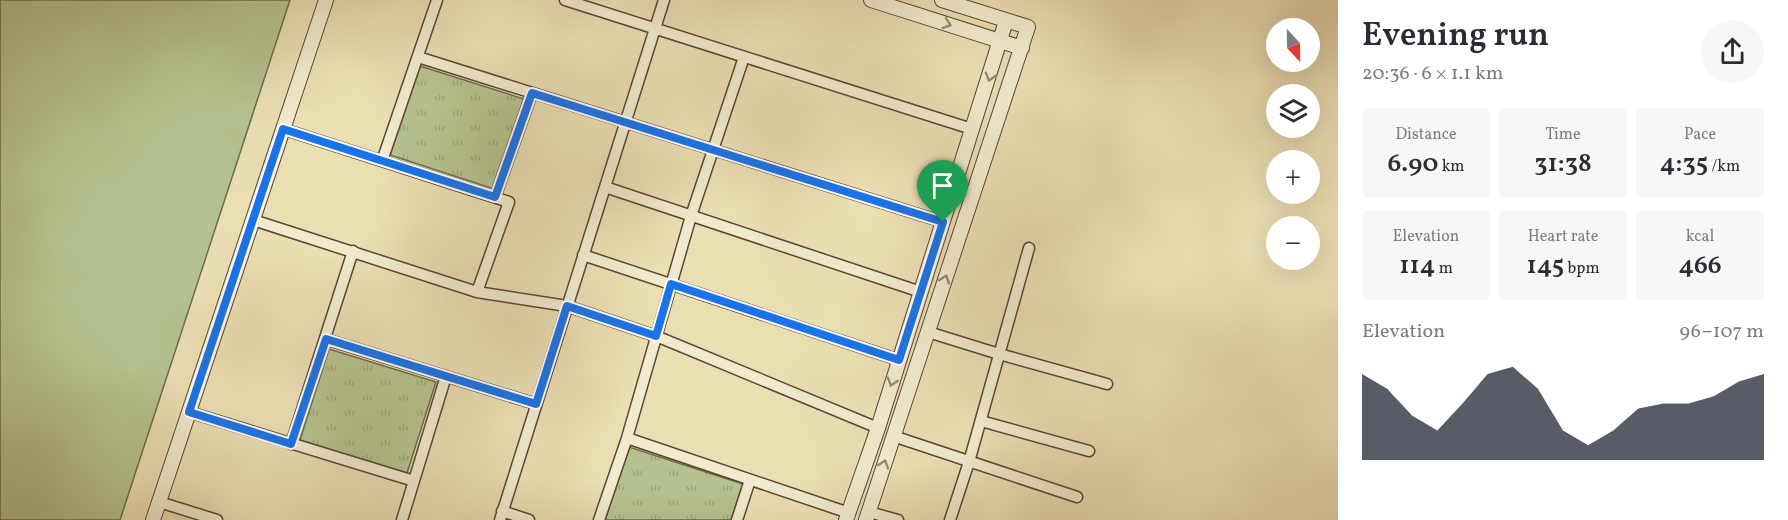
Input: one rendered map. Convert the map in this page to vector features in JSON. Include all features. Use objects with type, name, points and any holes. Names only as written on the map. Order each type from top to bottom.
[{"type":"street","points":[[153,520],[326,0]]},
{"type":"street","points":[[382,161],[437,0]]},
{"type":"street","points":[[565,0],[972,129]]},
{"type":"street","points":[[529,520],[501,516],[664,0]]},
{"type":"street","points":[[872,0],[1022,48]]},
{"type":"street","points":[[898,520],[867,516],[1028,27],[942,0]]},
{"type":"street","points":[[627,438],[750,480],[847,517],[878,428],[1006,21]]},
{"type":"street","points":[[418,57],[943,222]]},
{"type":"street","points":[[599,520],[627,438],[691,216],[744,57]]},
{"type":"street","points":[[495,197],[532,93]]},
{"type":"street","points":[[283,129],[509,202],[477,292]]},
{"type":"street","points":[[605,187],[921,292]]},
{"type":"street","points":[[253,220],[353,250],[477,292],[567,306],[656,336],[878,428]]},
{"type":"street","points":[[950,520],[981,421],[1029,248]]},
{"type":"street","points":[[291,444],[353,250]]},
{"type":"street","points":[[583,255],[899,360]]},
{"type":"street","points":[[928,332],[1107,384]]},
{"type":"street","points":[[326,339],[536,404]]},
{"type":"street","points":[[402,520],[446,376]]},
{"type":"street","points":[[189,412],[414,481]]},
{"type":"street","points":[[981,421],[1089,451]]},
{"type":"street","points":[[893,436],[1077,497]]},
{"type":"street","points":[[737,520],[750,480]]},
{"type":"street","points":[[159,502],[217,520]]},
{"type":"green space","points":[[0,0],[290,0],[120,520],[0,520]]},
{"type":"green space","points":[[420,66],[524,99],[494,189],[390,155]]},
{"type":"green space","points":[[329,349],[436,382],[407,473],[300,440]]},
{"type":"green space","points":[[629,447],[743,484],[731,520],[605,520]]},
{"type":"route","points":[[532,93],[943,222],[899,360],[671,284],[656,336],[567,306],[536,404],[326,339],[291,444],[189,412],[283,129],[495,197],[532,93]]}]
